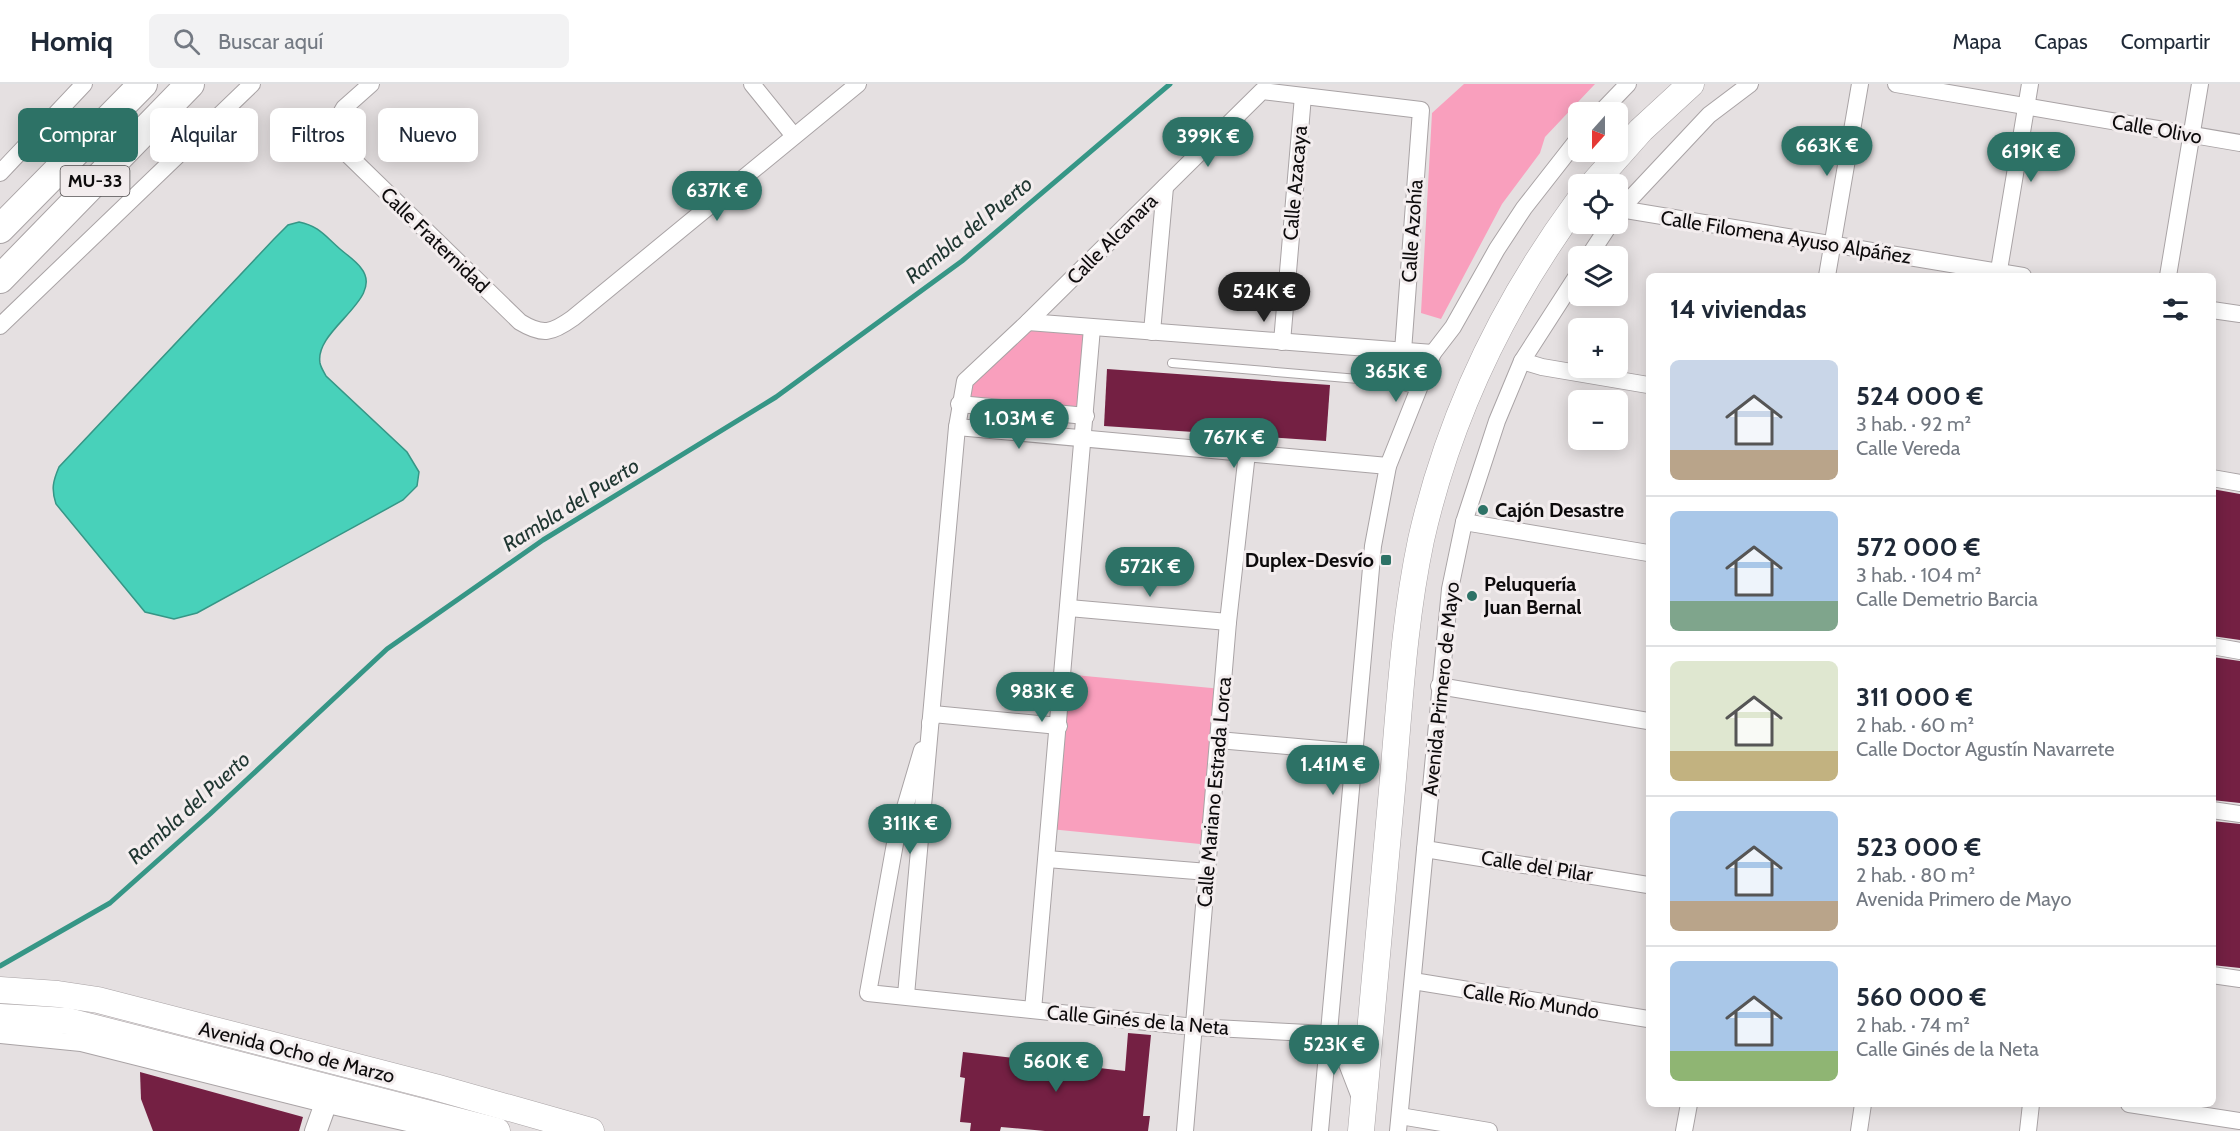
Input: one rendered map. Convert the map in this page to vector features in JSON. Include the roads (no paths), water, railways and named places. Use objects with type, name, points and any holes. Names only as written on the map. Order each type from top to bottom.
[{"type":"highway","points":[[0,228],[129,84]]},
{"type":"highway","name":"MU-33","points":[[0,228],[143,84]]},
{"type":"highway","name":"MU-33","points":[[0,279],[190,84]]},
{"type":"main road","points":[[1602,174],[1641,130],[1691,85]]},
{"type":"main road","name":"Avenida Primero de Mayo","points":[[1362,1118],[1406,654],[1421,540],[1447,448],[1492,339],[1533,266],[1568,216]]},
{"type":"main road","name":"Avenida Ocho de Marzo","points":[[0,990],[58,994],[98,1000],[435,1087],[591,1131]]},
{"type":"main road","name":"Avenida Ocho de Marzo","points":[[0,1017],[68,1021],[497,1131]]},
{"type":"street","points":[[0,173],[84,84]]},
{"type":"street","points":[[0,326],[252,84]]},
{"type":"street","name":"Calle Fraternidad","points":[[371,84],[344,108],[333,127],[339,146],[520,322],[534,331],[554,331],[573,318],[795,136]]},
{"type":"street","points":[[752,84],[795,136],[858,84]]},
{"type":"street","points":[[1611,102],[1628,84]]},
{"type":"street","points":[[1628,200],[1709,115],[1750,84]]},
{"type":"street","points":[[1828,273],[1860,84]]},
{"type":"street","name":"Calle Olivo","points":[[1896,84],[2240,143]]},
{"type":"street","points":[[1998,273],[2030,84]]},
{"type":"street","points":[[2169,273],[2200,84]]},
{"type":"street","name":"Calle Alcanara","points":[[933,714],[959,404],[964,381],[1028,322],[1262,91],[1421,110]]},
{"type":"street","name":"Calle Azacaya","points":[[1282,342],[1303,96]]},
{"type":"street","name":"Calle Azohía","points":[[1403,351],[1421,110]]},
{"type":"street","points":[[1320,1131],[1373,546],[1388,466],[1433,353],[1453,327],[1497,249],[1519,216],[1568,152]]},
{"type":"street","points":[[1152,332],[1165,187]]},
{"type":"street","name":"Calle Filomena Ayuso Alpáñez","points":[[1628,213],[1992,273]]},
{"type":"street","name":"Avenida Primero de Mayo","points":[[1399,1124],[1450,589],[1464,522],[1497,421],[1522,361],[1568,290]]},
{"type":"street","points":[[2216,311],[2240,314]]},
{"type":"street","points":[[1028,322],[1433,353]]},
{"type":"street","points":[[1033,1010],[1070,608],[1092,328]]},
{"type":"street","points":[[1522,361],[1542,367],[1646,385]]},
{"type":"street","points":[[959,404],[1086,416]]},
{"type":"street","points":[[957,427],[1388,466]]},
{"type":"street","name":"Calle Mariano Estrada Lorca","points":[[1185,1131],[1228,622],[1247,453]]},
{"type":"street","points":[[2216,479],[2240,483]]},
{"type":"street","points":[[1464,522],[1646,553]]},
{"type":"street","points":[[1070,608],[1228,622]]},
{"type":"street","points":[[2216,647],[2240,651]]},
{"type":"street","points":[[1439,686],[1646,721]]},
{"type":"street","points":[[906,995],[933,714],[1059,726]]},
{"type":"street","name":"Calle Ginés de la Neta","points":[[933,714],[896,838],[868,993],[906,995],[1195,1027],[1327,1034]]},
{"type":"street","points":[[1218,740],[1354,752]]},
{"type":"street","points":[[2216,811],[2240,814]]},
{"type":"street","name":"Calle del Pilar","points":[[1425,849],[1646,885]]},
{"type":"street","points":[[1047,859],[1208,872]]},
{"type":"street","points":[[2216,976],[2240,979]]},
{"type":"street","name":"Calle Río Mundo","points":[[1413,981],[1646,1019]]},
{"type":"street","points":[[1327,1034],[1344,1056],[1362,1118]]},
{"type":"street","points":[[0,1035],[81,1042],[328,1105],[398,1126],[444,1131]]},
{"type":"street","points":[[313,1131],[328,1105]]},
{"type":"street","points":[[1684,1131],[1688,1107]]},
{"type":"street","points":[[1859,1131],[1863,1107]]},
{"type":"street","points":[[2028,1131],[2031,1107]]},
{"type":"street","points":[[2149,1107],[2240,1121]]},
{"type":"street","points":[[1399,1124],[1489,1131]]},
{"type":"lane","points":[[1172,363],[1382,381],[1419,390]]},
{"type":"lane","points":[[323,1131],[328,1105]]},
{"type":"waterway","name":"Rambla del Puerto","points":[[0,966],[110,903],[210,814],[387,649],[543,540],[776,397],[962,261],[1170,84]]},
{"type":"place","name":"Cajón Desastre","points":[[1483,510]]},
{"type":"place","name":"Duplex-Desvío","points":[[1386,560]]},
{"type":"place","name":"Peluquería Juan Bernal","points":[[1472,596]]}]
